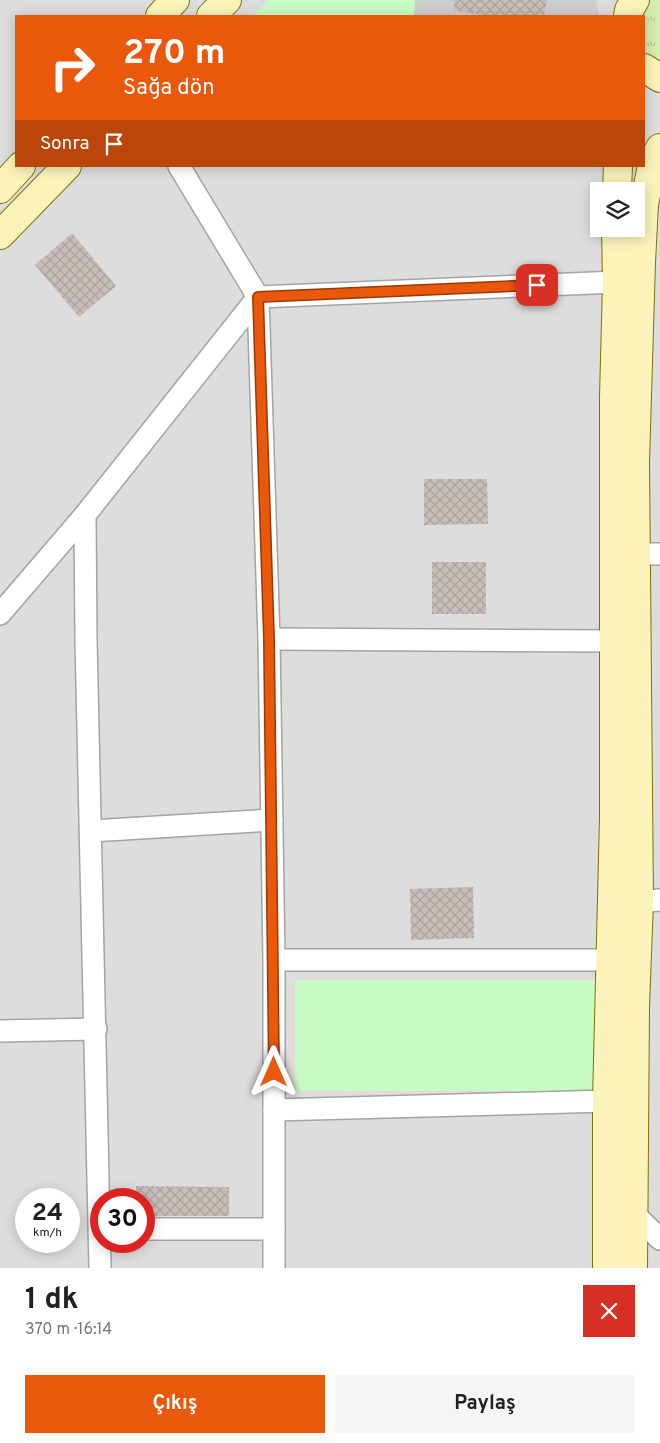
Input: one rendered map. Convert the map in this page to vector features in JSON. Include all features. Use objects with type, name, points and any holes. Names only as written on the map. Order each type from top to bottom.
[{"type":"street","points":[[161,15],[176,0]]},
{"type":"street","points":[[212,15],[227,0]]},
{"type":"street","points":[[645,69],[660,78]]},
{"type":"street","points":[[633,1268],[635,1006],[649,901],[648,554],[635,462],[644,204],[653,162],[660,148]]},
{"type":"street","points":[[0,189],[20,167]]},
{"type":"street","points":[[0,236],[66,167]]},
{"type":"street","points":[[180,167],[258,297],[269,639],[272,820],[274,1268]]},
{"type":"street","points":[[617,182],[618,167]]},
{"type":"street","points":[[607,1268],[607,1101],[614,817],[613,641],[616,237]]},
{"type":"street","points":[[0,614],[85,515],[258,297],[617,282]]},
{"type":"street","points":[[85,515],[86,640],[99,1188]]},
{"type":"street","points":[[269,639],[613,641]]},
{"type":"street","points":[[91,831],[272,820]]},
{"type":"street","points":[[274,960],[611,960]]},
{"type":"street","points":[[0,1031],[96,1029]]},
{"type":"street","points":[[274,1110],[607,1101]]},
{"type":"street","points":[[634,1212],[660,1239]]},
{"type":"street","points":[[155,1229],[274,1229]]},
{"type":"street","points":[[100,1253],[100,1268]]},
{"type":"shaded area","points":[[0,0],[660,0],[660,1268],[0,1268]]},
{"type":"shaded area","points":[[415,0],[596,0],[599,14],[598,15],[414,15]]},
{"type":"green space","points":[[269,0],[415,0],[414,15],[254,15]]},
{"type":"green space","points":[[652,0],[660,0],[660,65],[649,54],[645,46],[645,15],[642,15],[647,5]]},
{"type":"green space","points":[[295,980],[595,980],[595,1091],[295,1091]]},
{"type":"building","points":[[455,0],[547,0],[544,15],[482,15],[454,10]]},
{"type":"building","points":[[72,233],[116,286],[79,317],[35,265]]},
{"type":"building","points":[[424,479],[487,479],[488,524],[424,525]]},
{"type":"building","points":[[432,562],[486,562],[486,614],[432,614]]},
{"type":"building","points":[[473,887],[474,938],[411,940],[410,889]]},
{"type":"building","points":[[136,1186],[229,1187],[229,1216],[155,1216],[155,1188],[136,1188]]},
{"type":"route","points":[[274,1072],[269,639],[258,297],[537,285]]}]
